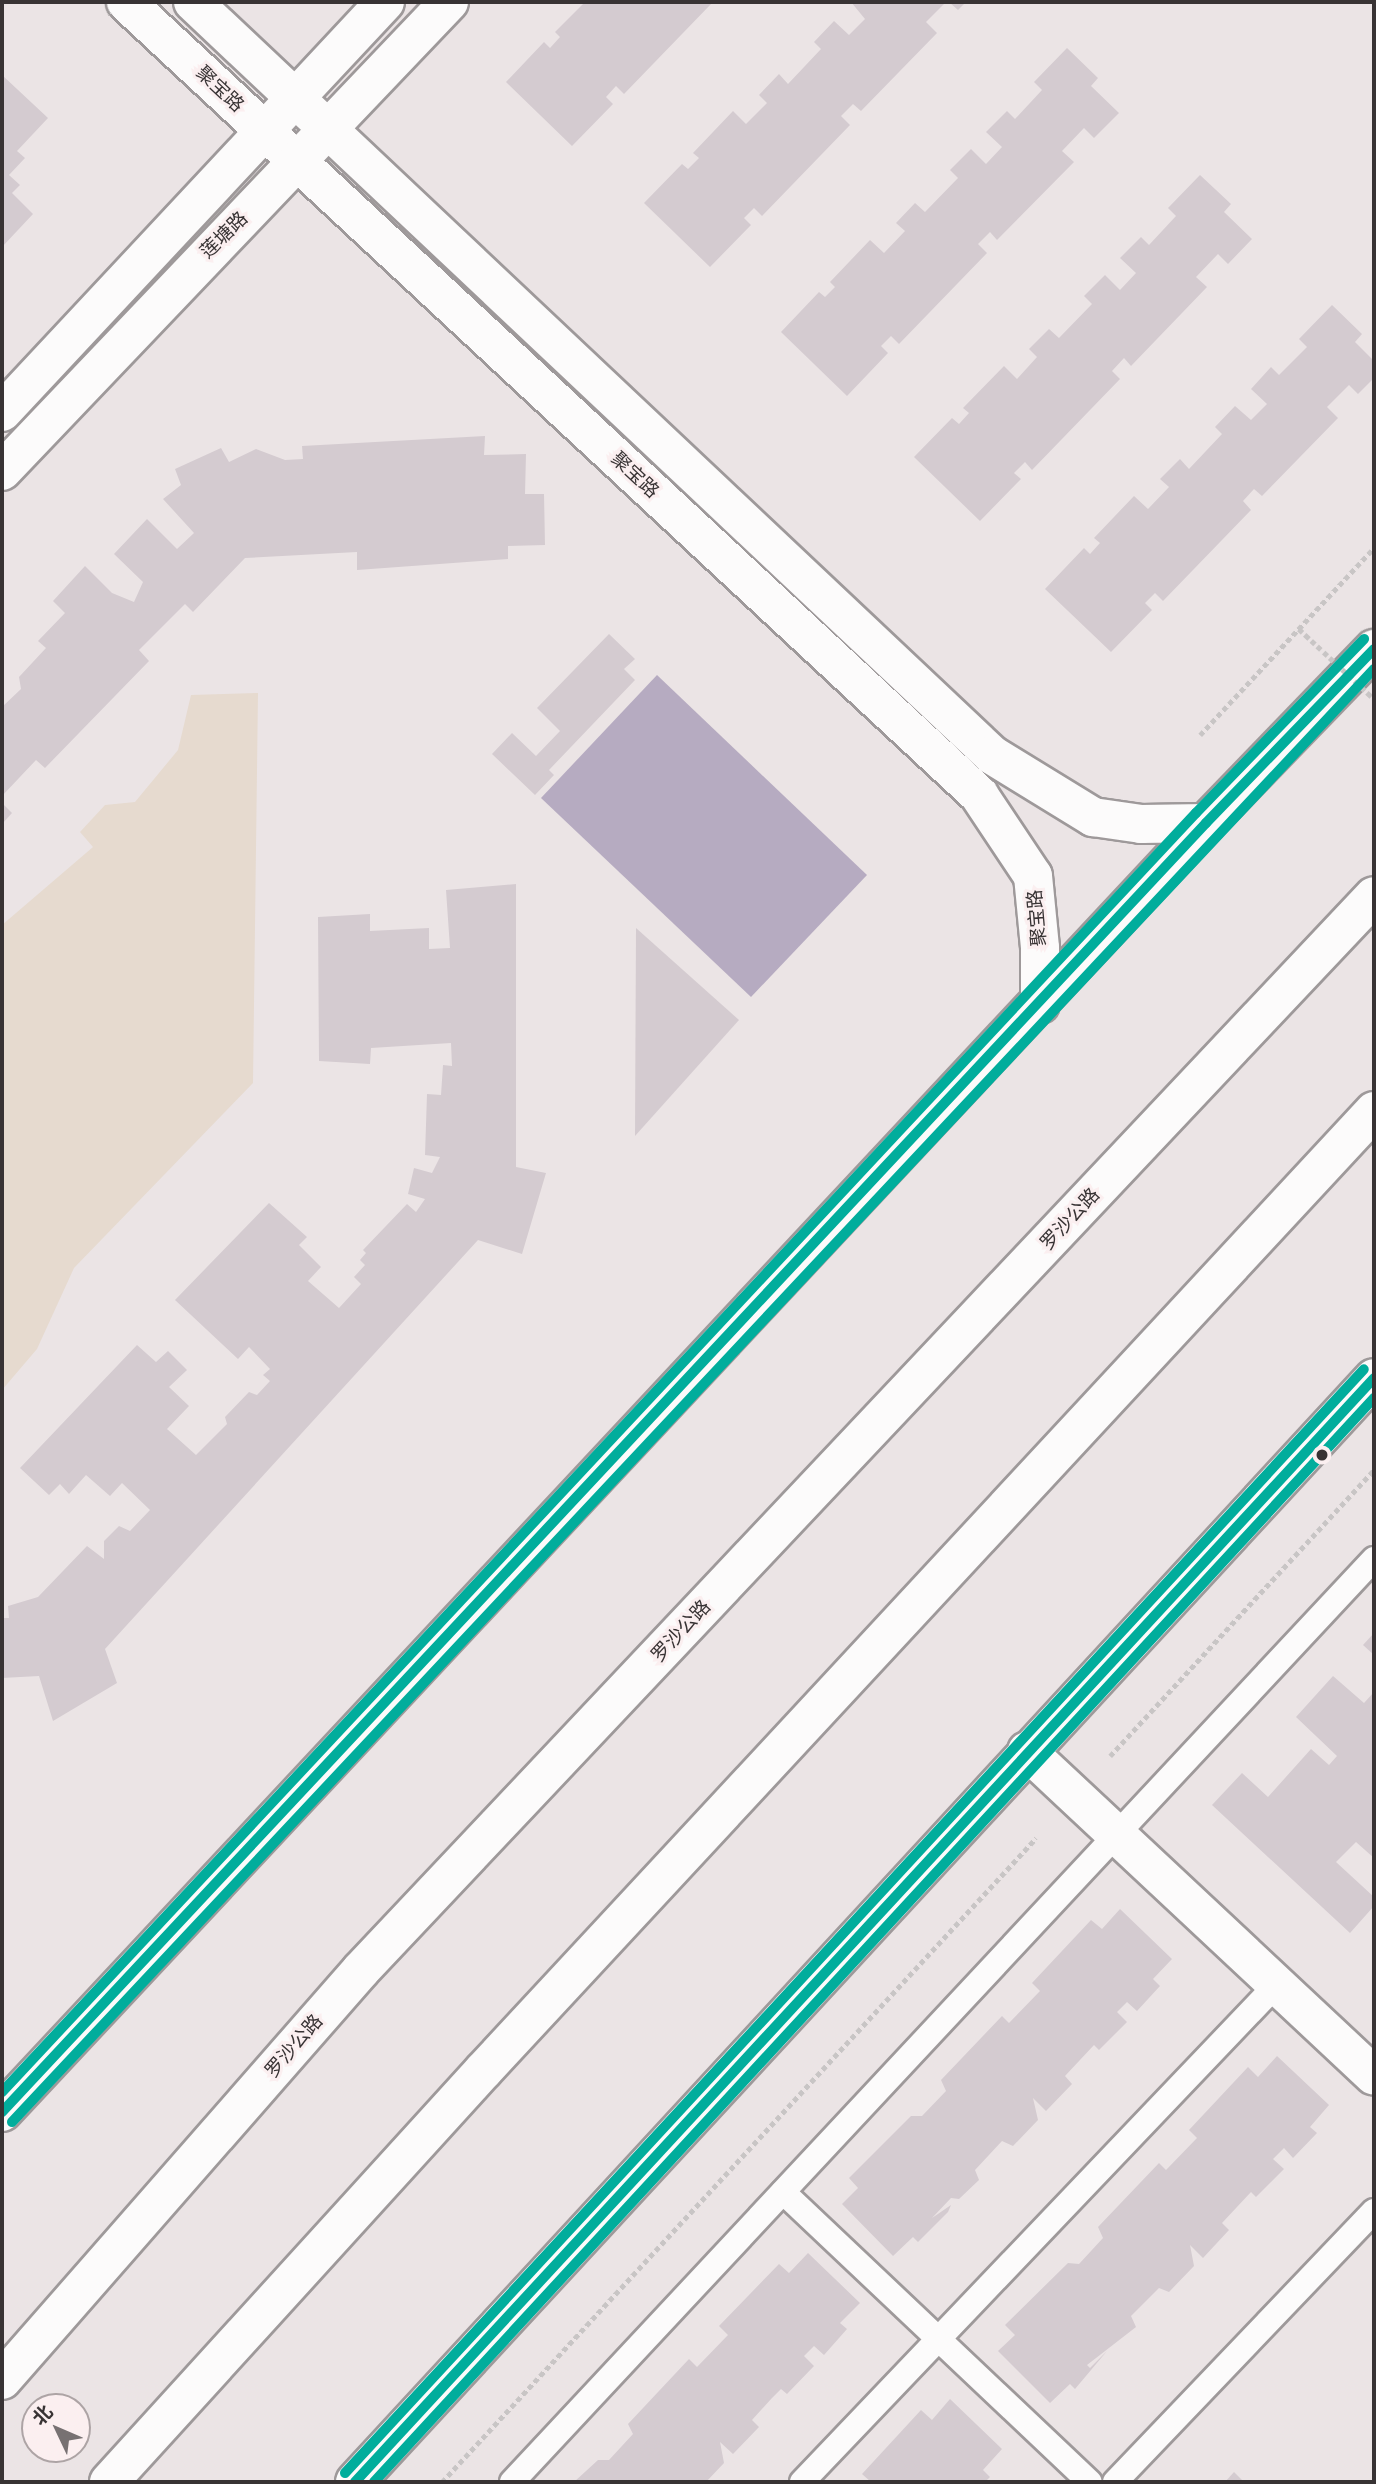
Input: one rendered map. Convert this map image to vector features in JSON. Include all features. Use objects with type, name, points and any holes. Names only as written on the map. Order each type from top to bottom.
[{"type":"main road","name":"聚宝路","points":[[126,2],[979,795],[1033,876],[1040,948],[1040,1004]]},
{"type":"main road","points":[[193,2],[992,755],[1093,817],[1141,824],[1206,823]]},
{"type":"main road","name":"莲塘路","points":[[2,412],[385,2]]},
{"type":"main road","name":"莲塘路","points":[[2,471],[204,254],[300,162],[449,2]]},
{"type":"main road","points":[[6,2100],[1040,1004],[1206,823],[1374,649]]},
{"type":"main road","name":"罗沙公路","points":[[2,2380],[361,1970],[1374,896]]},
{"type":"main road","points":[[109,2482],[483,2071],[1374,1111]]},
{"type":"main road","points":[[355,2482],[1374,1378]]},
{"type":"main road","points":[[1027,1751],[1374,2076]]},
{"type":"lane","points":[[512,2482],[1374,1559]]},
{"type":"lane","points":[[802,2482],[1277,1984]]},
{"type":"lane","points":[[783,2192],[1090,2482]]},
{"type":"lane","points":[[1115,2482],[1374,2211]]},
{"type":"path","points":[[1200,735],[1374,548]]},
{"type":"path","points":[[1299,629],[1374,699]]},
{"type":"path","points":[[1110,1756],[1374,1470]]},
{"type":"path","points":[[443,2482],[1035,1838]]},
{"type":"shaded area","points":[[657,675],[867,875],[751,997],[541,798]]},
{"type":"shaded area","points":[[258,693],[253,1083],[74,1268],[37,1349],[2,1390],[2,925],[93,847],[80,832],[105,805],[135,802],[178,750],[191,695]]},
{"type":"building","points":[[585,2],[712,3],[624,94],[616,86],[606,97],[613,104],[572,146],[506,82],[544,42],[550,48],[560,37],[555,32]]},
{"type":"building","points":[[851,2],[946,2],[926,22],[937,33],[861,111],[853,104],[841,116],[850,125],[762,216],[754,208],[744,218],[751,225],[710,267],[644,203],[682,164],[688,169],[699,158],[693,153],[733,111],[746,124],[767,103],[759,95],[779,74],[788,84],[821,49],[814,42],[834,21],[849,35],[865,19]]},
{"type":"building","points":[[949,2],[966,2],[958,10]]},
{"type":"building","points":[[1067,48],[1098,78],[1091,86],[1119,113],[1094,138],[1084,128],[1062,151],[1074,162],[997,240],[990,232],[978,244],[987,253],[899,344],[891,336],[881,346],[888,353],[847,396],[781,332],[819,292],[825,297],[835,287],[830,282],[870,240],[884,253],[905,231],[896,223],[915,203],[925,212],[958,178],[950,170],[971,149],[986,164],[1002,147],[986,132],[1007,111],[1015,119],[1042,90],[1034,82]]},
{"type":"building","points":[[2,75],[48,118],[17,151],[25,158],[9,175],[20,185],[12,193],[33,214],[2,247]]},
{"type":"building","points":[[1200,175],[1231,204],[1224,212],[1252,239],[1228,264],[1218,254],[1196,277],[1207,287],[1131,366],[1124,358],[1112,371],[1120,379],[1032,470],[1025,462],[1014,473],[1021,479],[980,521],[914,457],[952,418],[959,424],[969,413],[963,408],[1004,366],[1017,379],[1037,357],[1029,349],[1049,329],[1059,338],[1092,304],[1084,296],[1105,275],[1120,290],[1136,273],[1120,258],[1141,237],[1149,245],[1176,216],[1168,208]]},
{"type":"building","points":[[1332,305],[1362,334],[1355,342],[1374,361],[1374,378],[1358,394],[1349,385],[1327,407],[1338,418],[1262,496],[1254,489],[1243,501],[1251,510],[1163,601],[1155,593],[1145,603],[1152,610],[1111,652],[1045,589],[1084,548],[1090,554],[1100,543],[1094,538],[1134,496],[1148,509],[1169,487],[1160,479],[1180,459],[1189,469],[1222,434],[1215,427],[1235,406],[1251,420],[1267,404],[1251,389],[1271,367],[1279,375],[1307,347],[1299,339]]},
{"type":"building","points":[[485,436],[484,455],[526,454],[525,494],[544,494],[545,545],[508,546],[508,559],[357,570],[357,552],[245,558],[193,612],[185,604],[139,650],[149,661],[45,768],[36,760],[2,796],[2,707],[21,689],[19,677],[46,648],[38,641],[65,613],[53,601],[85,566],[112,593],[134,602],[143,582],[114,554],[147,519],[177,549],[194,533],[163,499],[181,485],[175,469],[221,448],[229,462],[256,449],[285,460],[303,459],[302,446]]},
{"type":"building","points":[[609,634],[635,659],[624,669],[635,680],[549,770],[554,775],[535,795],[492,754],[512,733],[536,756],[560,731],[537,708]]},
{"type":"building","points":[[2,803],[12,813],[2,824]]},
{"type":"building","points":[[516,884],[516,1167],[546,1173],[522,1254],[478,1240],[105,1649],[117,1683],[53,1721],[39,1676],[2,1678],[2,1618],[9,1618],[8,1606],[38,1597],[87,1546],[104,1559],[104,1541],[119,1526],[130,1531],[150,1510],[122,1483],[110,1496],[86,1475],[69,1494],[60,1484],[49,1495],[20,1468],[137,1345],[156,1362],[168,1351],[187,1370],[169,1387],[189,1406],[167,1429],[196,1455],[227,1424],[225,1417],[249,1392],[257,1395],[270,1381],[263,1375],[270,1369],[249,1347],[238,1359],[175,1300],[269,1203],[307,1237],[299,1245],[321,1267],[308,1281],[339,1308],[361,1284],[354,1277],[365,1265],[360,1260],[366,1253],[363,1250],[407,1204],[416,1212],[425,1199],[408,1194],[414,1168],[432,1173],[440,1157],[425,1155],[427,1094],[441,1095],[443,1065],[452,1066],[451,1043],[371,1048],[370,1064],[319,1061],[318,917],[370,914],[370,931],[429,928],[429,949],[450,948],[446,890]]},
{"type":"building","points":[[636,928],[739,1020],[635,1136]]},
{"type":"building","points":[[1374,1633],[1374,1655],[1363,1645]]},
{"type":"building","points":[[1333,1676],[1364,1703],[1374,1692],[1374,1858],[1356,1842],[1336,1862],[1374,1897],[1374,1906],[1350,1933],[1212,1805],[1242,1773],[1268,1797],[1311,1749],[1329,1765],[1337,1756],[1296,1717]]},
{"type":"building","points":[[1120,1909],[1172,1959],[1153,1979],[1160,1986],[1137,2011],[1127,2002],[1117,2012],[1127,2022],[1099,2050],[1094,2045],[1065,2076],[1072,2084],[1046,2111],[1033,2098],[1038,2120],[1013,2146],[1002,2141],[975,2170],[979,2180],[959,2199],[951,2198],[932,2218],[951,2205],[948,2212],[918,2242],[913,2237],[893,2256],[842,2204],[858,2188],[849,2178],[911,2116],[922,2116],[946,2091],[941,2080],[1002,2016],[1009,2023],[1040,1991],[1032,1983],[1091,1920],[1102,1929]]},
{"type":"building","points":[[1277,2056],[1329,2105],[1310,2127],[1317,2133],[1293,2158],[1284,2148],[1273,2159],[1284,2169],[1256,2197],[1251,2192],[1222,2223],[1229,2230],[1203,2258],[1190,2245],[1194,2266],[1169,2292],[1159,2288],[1131,2316],[1136,2327],[1087,2365],[1090,2368],[1107,2351],[1075,2389],[1070,2384],[1050,2403],[998,2351],[1015,2335],[1005,2325],[1068,2263],[1079,2264],[1103,2238],[1098,2227],[1159,2163],[1166,2170],[1197,2138],[1189,2130],[1248,2067],[1258,2077]]},
{"type":"building","points":[[808,2253],[860,2303],[840,2323],[847,2329],[824,2355],[814,2346],[804,2356],[814,2366],[787,2394],[781,2389],[772,2398],[752,2420],[759,2427],[733,2454],[720,2442],[724,2463],[706,2482],[574,2482],[598,2460],[609,2460],[633,2434],[628,2424],[689,2359],[697,2367],[728,2335],[719,2326],[779,2264],[789,2273]]},
{"type":"building","points":[[950,2399],[1002,2449],[983,2470],[990,2477],[985,2482],[871,2482],[862,2474],[921,2410],[932,2420]]},
{"type":"building","points":[[1234,2472],[1244,2482],[1225,2482]]},
{"type":"transit line","points":[[2,2092],[1196,813],[1364,639]]},
{"type":"transit line","points":[[2,2112],[1206,823],[1374,649]]},
{"type":"transit line","points":[[12,2122],[1374,669]]},
{"type":"transit line","points":[[345,2473],[1364,1369]]},
{"type":"transit line","points":[[355,2482],[1374,1378]]},
{"type":"transit line","points":[[374,2482],[1374,1398]]}]
